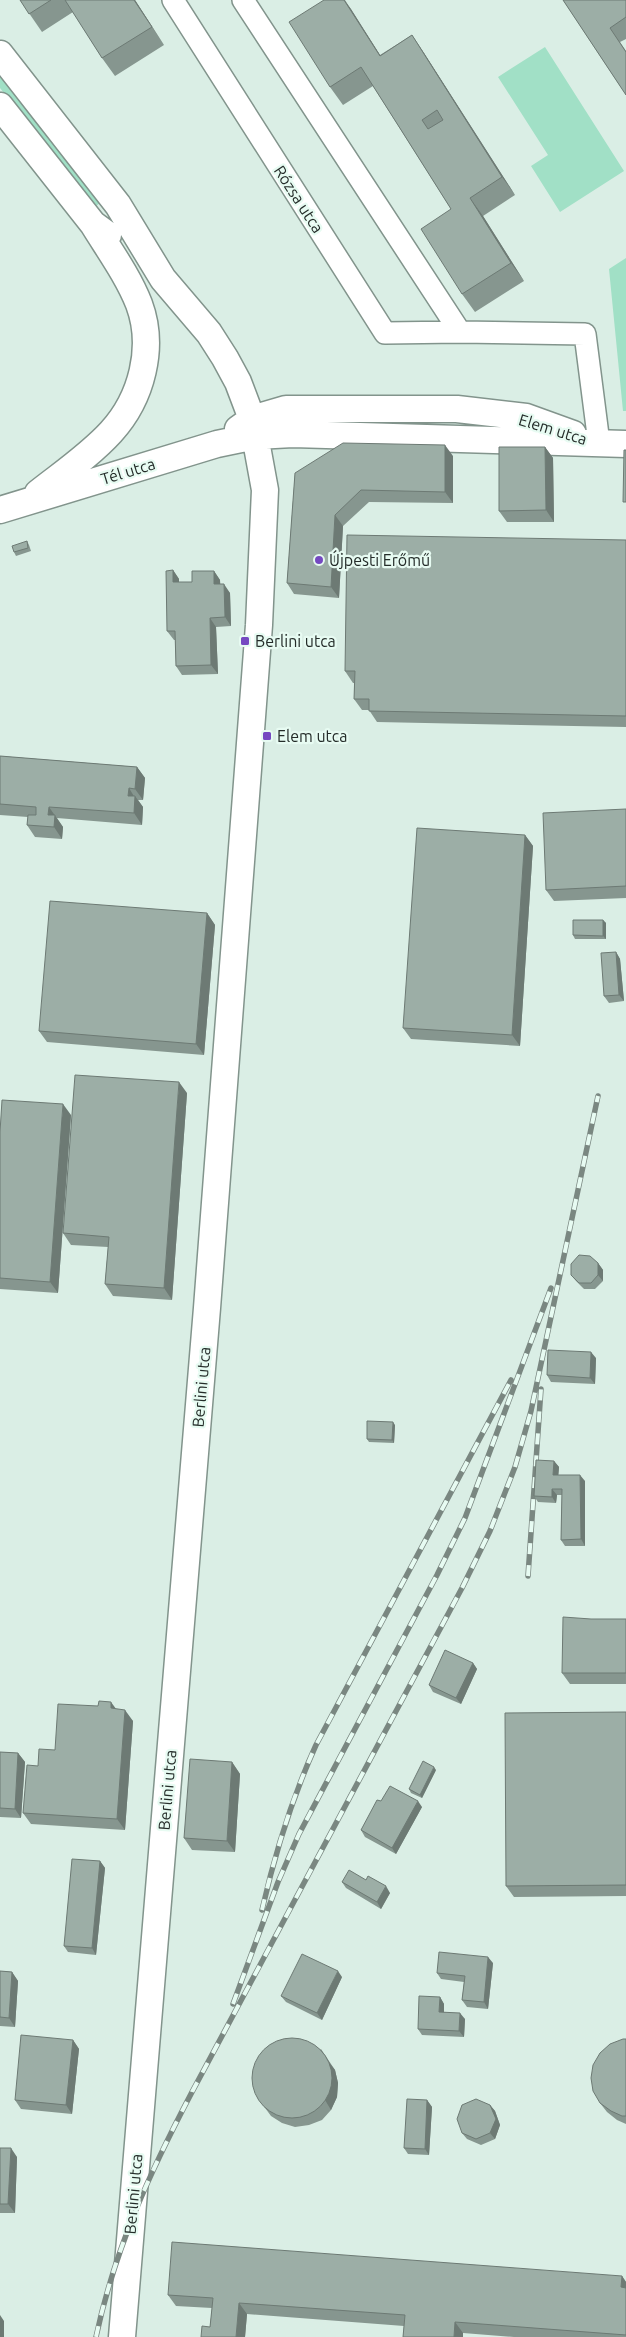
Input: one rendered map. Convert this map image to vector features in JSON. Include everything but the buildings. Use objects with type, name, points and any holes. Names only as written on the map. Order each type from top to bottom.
[{"type":"street","name":"Rózsa utca","points":[[173,0],[385,333],[585,334],[599,443]]},
{"type":"street","points":[[243,0],[460,332]]},
{"type":"street","points":[[0,54],[118,205],[163,279],[209,333],[238,382],[254,427]]},
{"type":"street","points":[[0,106],[93,224],[132,289],[140,306],[146,331],[142,376],[131,403],[112,432],[28,502]]},
{"type":"street","points":[[93,224],[163,279]]},
{"type":"street","name":"Tél utca","points":[[0,510],[217,444],[254,427]]},
{"type":"street","name":"Elem utca","points":[[254,427],[293,434],[626,444]]},
{"type":"street","name":"Berlini utca","points":[[122,2337],[207,1308],[260,625],[265,490],[254,427]]},
{"type":"green space","points":[[545,47],[624,171],[560,212],[531,166],[548,155],[498,77]]},
{"type":"green space","points":[[0,71],[102,201],[94,208],[0,88]]},
{"type":"green space","points":[[626,258],[626,411],[623,411],[609,269]]},
{"type":"railway","points":[[96,2337],[113,2272],[124,2241],[135,2211],[162,2152],[192,2092],[462,1588],[490,1531],[515,1467],[531,1411],[598,1096]]},
{"type":"railway","points":[[233,2004],[278,1882],[299,1834],[437,1575],[465,1518],[551,1288]]},
{"type":"railway","points":[[262,1910],[285,1826],[299,1785],[316,1745],[511,1380]]},
{"type":"railway","points":[[528,1576],[541,1389]]},
{"type":"place","name":"Újpesti Erőmű","points":[[319,560]]},
{"type":"place","name":"Berlini utca","points":[[245,641]]},
{"type":"place","name":"Elem utca","points":[[267,736]]}]
